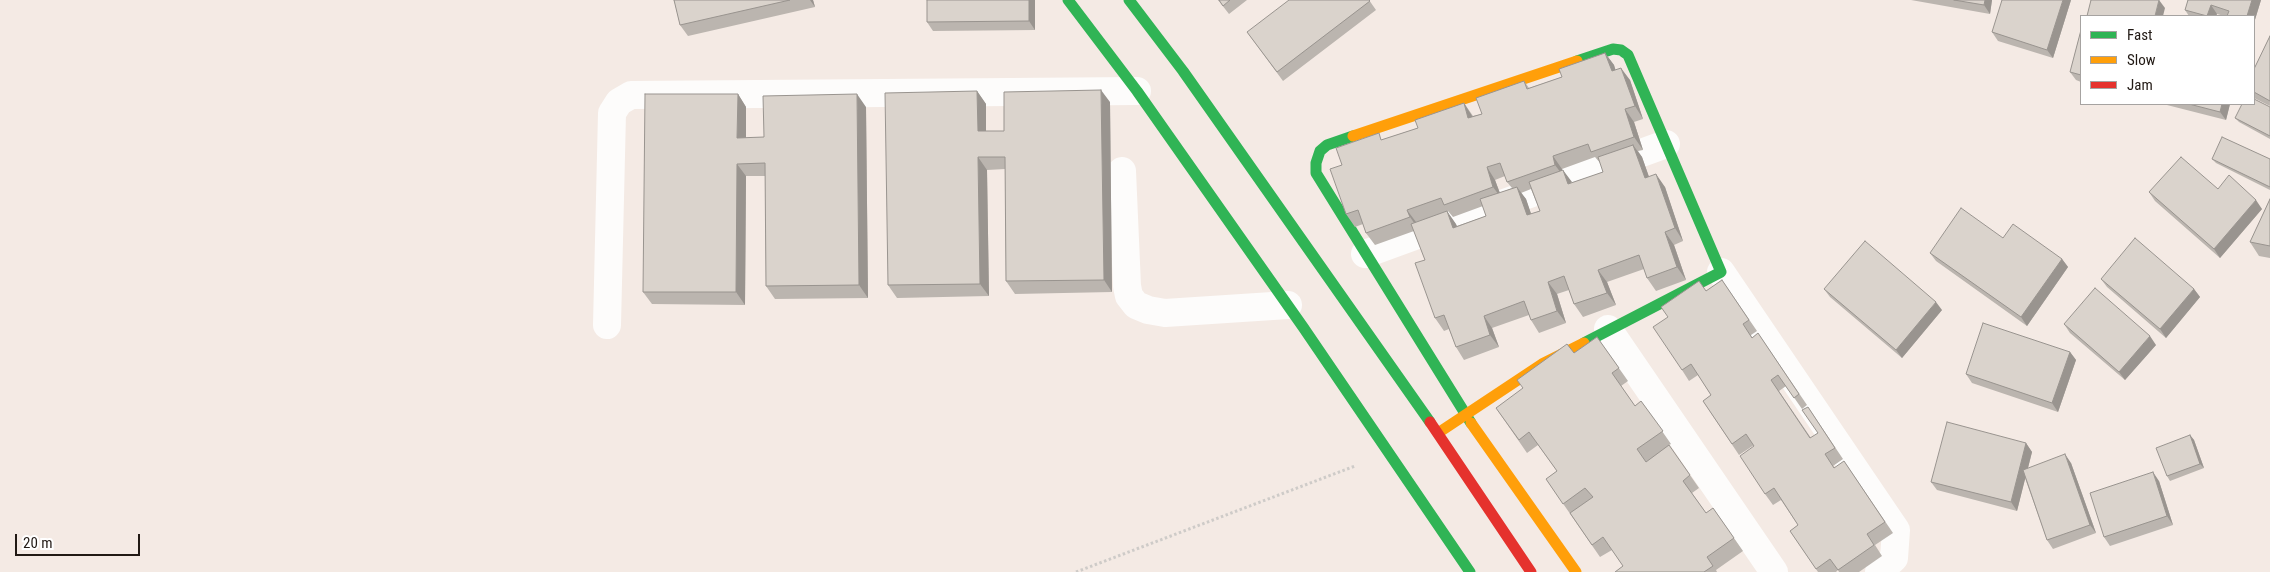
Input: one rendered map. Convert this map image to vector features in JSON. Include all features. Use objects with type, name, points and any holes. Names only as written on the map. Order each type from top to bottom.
[{"type":"street","points":[[1068,0],[1137,91],[1288,305],[1470,572]]},
{"type":"street","points":[[1129,0],[1183,71],[1438,433],[1531,572]]},
{"type":"street","points":[[1576,572],[1465,415],[1316,173],[1320,151],[1327,144],[1613,48],[1621,50],[1628,55],[1721,272],[1896,530],[1894,558],[1879,572]]},
{"type":"street","points":[[607,325],[612,114],[619,102],[631,95],[1137,91]]},
{"type":"street","points":[[1365,254],[1666,144]]},
{"type":"street","points":[[1122,171],[1127,286],[1129,296],[1136,304],[1148,310],[1165,313],[1288,305]]},
{"type":"street","points":[[1438,433],[1542,364],[1721,272]]},
{"type":"street","points":[[1608,329],[1767,569]]},
{"type":"path","points":[[1076,572],[1390,452]]},
{"type":"building","points":[[674,0],[790,0],[680,25]]},
{"type":"building","points":[[927,0],[1029,0],[1029,21],[927,22]]},
{"type":"building","points":[[1219,0],[1230,0],[1223,6]]},
{"type":"building","points":[[1289,0],[1370,1],[1277,72],[1247,32]]},
{"type":"building","points":[[1954,0],[1985,0],[1984,5]]},
{"type":"building","points":[[2002,0],[2063,0],[2047,50],[1992,32]]},
{"type":"building","points":[[2091,0],[2159,0],[2155,15],[2087,15]]},
{"type":"building","points":[[2188,0],[2252,0],[2247,15],[2227,15],[2229,11],[2211,5],[2207,15],[2185,10]]},
{"type":"building","points":[[2080,34],[2080,75],[2070,72]]},
{"type":"building","points":[[2270,36],[2270,101],[2255,93],[2255,67]]},
{"type":"building","points":[[1605,53],[1612,71],[1621,68],[1635,106],[1625,109],[1634,137],[1591,152],[1588,144],[1553,156],[1555,165],[1507,182],[1500,163],[1487,167],[1493,187],[1444,205],[1441,198],[1407,210],[1410,217],[1366,233],[1358,210],[1346,214],[1330,169],[1342,165],[1336,148],[1379,133],[1381,140],[1418,128],[1415,120],[1464,103],[1468,118],[1482,114],[1476,98],[1524,81],[1527,89],[1562,77],[1559,69]]},
{"type":"building","points":[[1101,90],[1104,280],[1006,281],[1005,157],[978,157],[980,284],[888,285],[885,93],[977,91],[978,131],[1004,131],[1004,92]]},
{"type":"building","points":[[645,94],[738,94],[737,138],[764,137],[763,96],[857,94],[859,285],[766,286],[765,163],[737,164],[736,292],[643,292]]},
{"type":"building","points":[[2255,100],[2270,107],[2270,136],[2235,118],[2242,105],[2255,105]]},
{"type":"building","points":[[2193,105],[2222,105],[2220,112]]},
{"type":"building","points":[[2222,137],[2270,159],[2270,187],[2212,159]]},
{"type":"building","points":[[1633,145],[1645,178],[1656,174],[1675,228],[1665,232],[1677,267],[1647,278],[1639,255],[1598,270],[1607,293],[1574,304],[1564,276],[1548,282],[1557,311],[1531,320],[1524,301],[1484,316],[1490,335],[1456,347],[1444,315],[1435,318],[1415,263],[1425,260],[1411,224],[1447,211],[1453,228],[1486,216],[1480,199],[1517,187],[1527,215],[1540,211],[1529,182],[1563,170],[1568,184],[1603,172],[1598,157]]},
{"type":"building","points":[[2181,157],[2218,189],[2229,175],[2256,200],[2214,249],[2149,192]]},
{"type":"building","points":[[2270,199],[2270,246],[2250,242]]},
{"type":"building","points":[[1961,208],[2003,238],[2013,224],[2062,259],[2021,317],[1930,253]]},
{"type":"building","points":[[2135,238],[2194,289],[2160,329],[2101,279]]},
{"type":"building","points":[[1865,241],[1936,302],[1896,350],[1824,289]]},
{"type":"building","points":[[1722,280],[1749,320],[1743,324],[1752,338],[1758,333],[1799,394],[1794,398],[1778,375],[1771,380],[1810,438],[1818,433],[1802,410],[1808,407],[1835,448],[1825,454],[1834,468],[1844,461],[1885,522],[1867,534],[1874,545],[1838,570],[1830,559],[1816,569],[1790,531],[1798,525],[1774,488],[1765,494],[1740,456],[1754,446],[1746,434],[1732,444],[1703,401],[1711,395],[1691,364],[1682,370],[1653,327],[1668,317],[1661,307],[1699,281],[1706,291]]},
{"type":"building","points":[[2095,288],[2150,336],[2119,372],[2064,324]]},
{"type":"building","points":[[1983,323],[2070,352],[2052,403],[1966,374]]},
{"type":"building","points":[[1597,337],[1619,368],[1612,373],[1635,406],[1641,401],[1663,431],[1637,449],[1646,462],[1669,445],[1690,475],[1683,481],[1706,513],[1713,508],[1734,538],[1707,557],[1713,566],[1704,572],[1615,572],[1623,566],[1603,537],[1592,545],[1570,513],[1593,497],[1585,488],[1563,504],[1546,479],[1557,471],[1529,432],[1519,440],[1496,408],[1523,388],[1517,380],[1567,344],[1574,353]]},
{"type":"building","points":[[1947,422],[2026,443],[2011,502],[1931,482]]},
{"type":"building","points":[[2190,435],[2200,464],[2167,476],[2156,448]]},
{"type":"building","points":[[2065,454],[2090,525],[2047,540],[2023,470]]},
{"type":"building","points":[[2153,472],[2167,516],[2104,537],[2090,493]]},
{"type":"traffic: fast","points":[[1068,0],[1137,91],[1303,327],[1470,572]]},
{"type":"traffic: fast","points":[[1129,0],[1183,71],[1430,422]]},
{"type":"traffic: fast","points":[[1577,61],[1613,49],[1621,50],[1628,55],[1721,272],[1584,343]]},
{"type":"traffic: fast","points":[[1353,136],[1327,145],[1320,151],[1316,163],[1316,173],[1471,423]]},
{"type":"traffic: slow","points":[[1353,136],[1577,61]]},
{"type":"traffic: slow","points":[[1438,433],[1542,364],[1584,343]]},
{"type":"traffic: slow","points":[[1471,423],[1576,572]]},
{"type":"traffic: jam","points":[[1430,422],[1531,572]]}]
